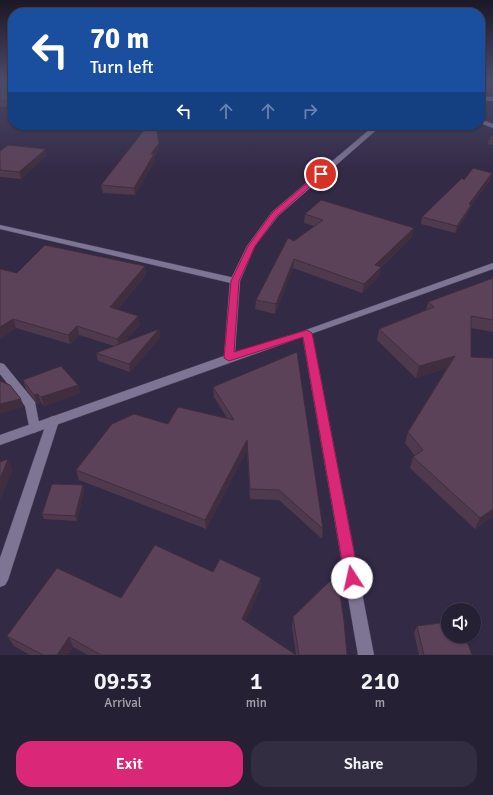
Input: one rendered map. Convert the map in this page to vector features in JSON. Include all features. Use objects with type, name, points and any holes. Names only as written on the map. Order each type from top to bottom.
[{"type":"street","points":[[229,358],[235,281],[251,246],[275,214],[373,130]]},
{"type":"street","points":[[0,227],[235,281]]},
{"type":"street","points":[[0,440],[229,358],[307,333],[493,266]]},
{"type":"street","points":[[307,333],[366,655]]},
{"type":"street","points":[[0,367],[31,405],[34,428]]},
{"type":"street","points":[[0,580],[53,421]]},
{"type":"building","points":[[144,130],[157,130],[159,143],[151,154],[154,154],[134,188],[101,185]]},
{"type":"building","points":[[8,145],[46,149],[19,172],[0,170],[0,151]]},
{"type":"building","points":[[473,168],[492,173],[469,204],[471,205],[457,226],[422,217],[462,178],[464,180]]},
{"type":"building","points":[[321,200],[414,228],[375,265],[381,267],[364,284],[294,259],[276,304],[256,300],[288,238],[294,241],[323,220],[305,214]]},
{"type":"building","points":[[45,245],[145,266],[110,307],[138,316],[117,339],[77,326],[68,335],[13,319],[0,327],[0,269],[17,273]]},
{"type":"building","points":[[493,278],[493,320],[471,316],[471,357],[493,358],[493,509],[480,518],[413,457],[423,450],[408,432],[455,356],[419,366],[379,329],[434,307],[428,302]]},
{"type":"building","points":[[159,329],[129,364],[96,353]]},
{"type":"building","points":[[297,352],[323,529],[279,490],[250,489],[247,440],[205,520],[76,470],[112,424],[134,414],[168,424],[178,407],[234,420],[213,387]]},
{"type":"building","points":[[61,366],[78,385],[41,397],[38,394],[34,395],[23,380]]},
{"type":"building","points":[[0,381],[10,385],[21,399],[0,404]]},
{"type":"building","points":[[8,459],[0,479],[0,462]]},
{"type":"building","points":[[52,484],[83,485],[75,516],[42,514]]},
{"type":"building","points":[[155,545],[213,572],[220,559],[261,578],[242,619],[296,655],[101,655],[69,637],[57,655],[43,655],[7,636],[57,568],[121,598]]},
{"type":"building","points":[[337,574],[347,655],[299,655],[293,617]]},
{"type":"building","points":[[441,623],[441,643],[468,643],[472,655],[424,655],[417,626]]},
{"type":"route","points":[[321,174],[275,214],[251,246],[235,281],[229,358],[307,333],[352,578]]}]
